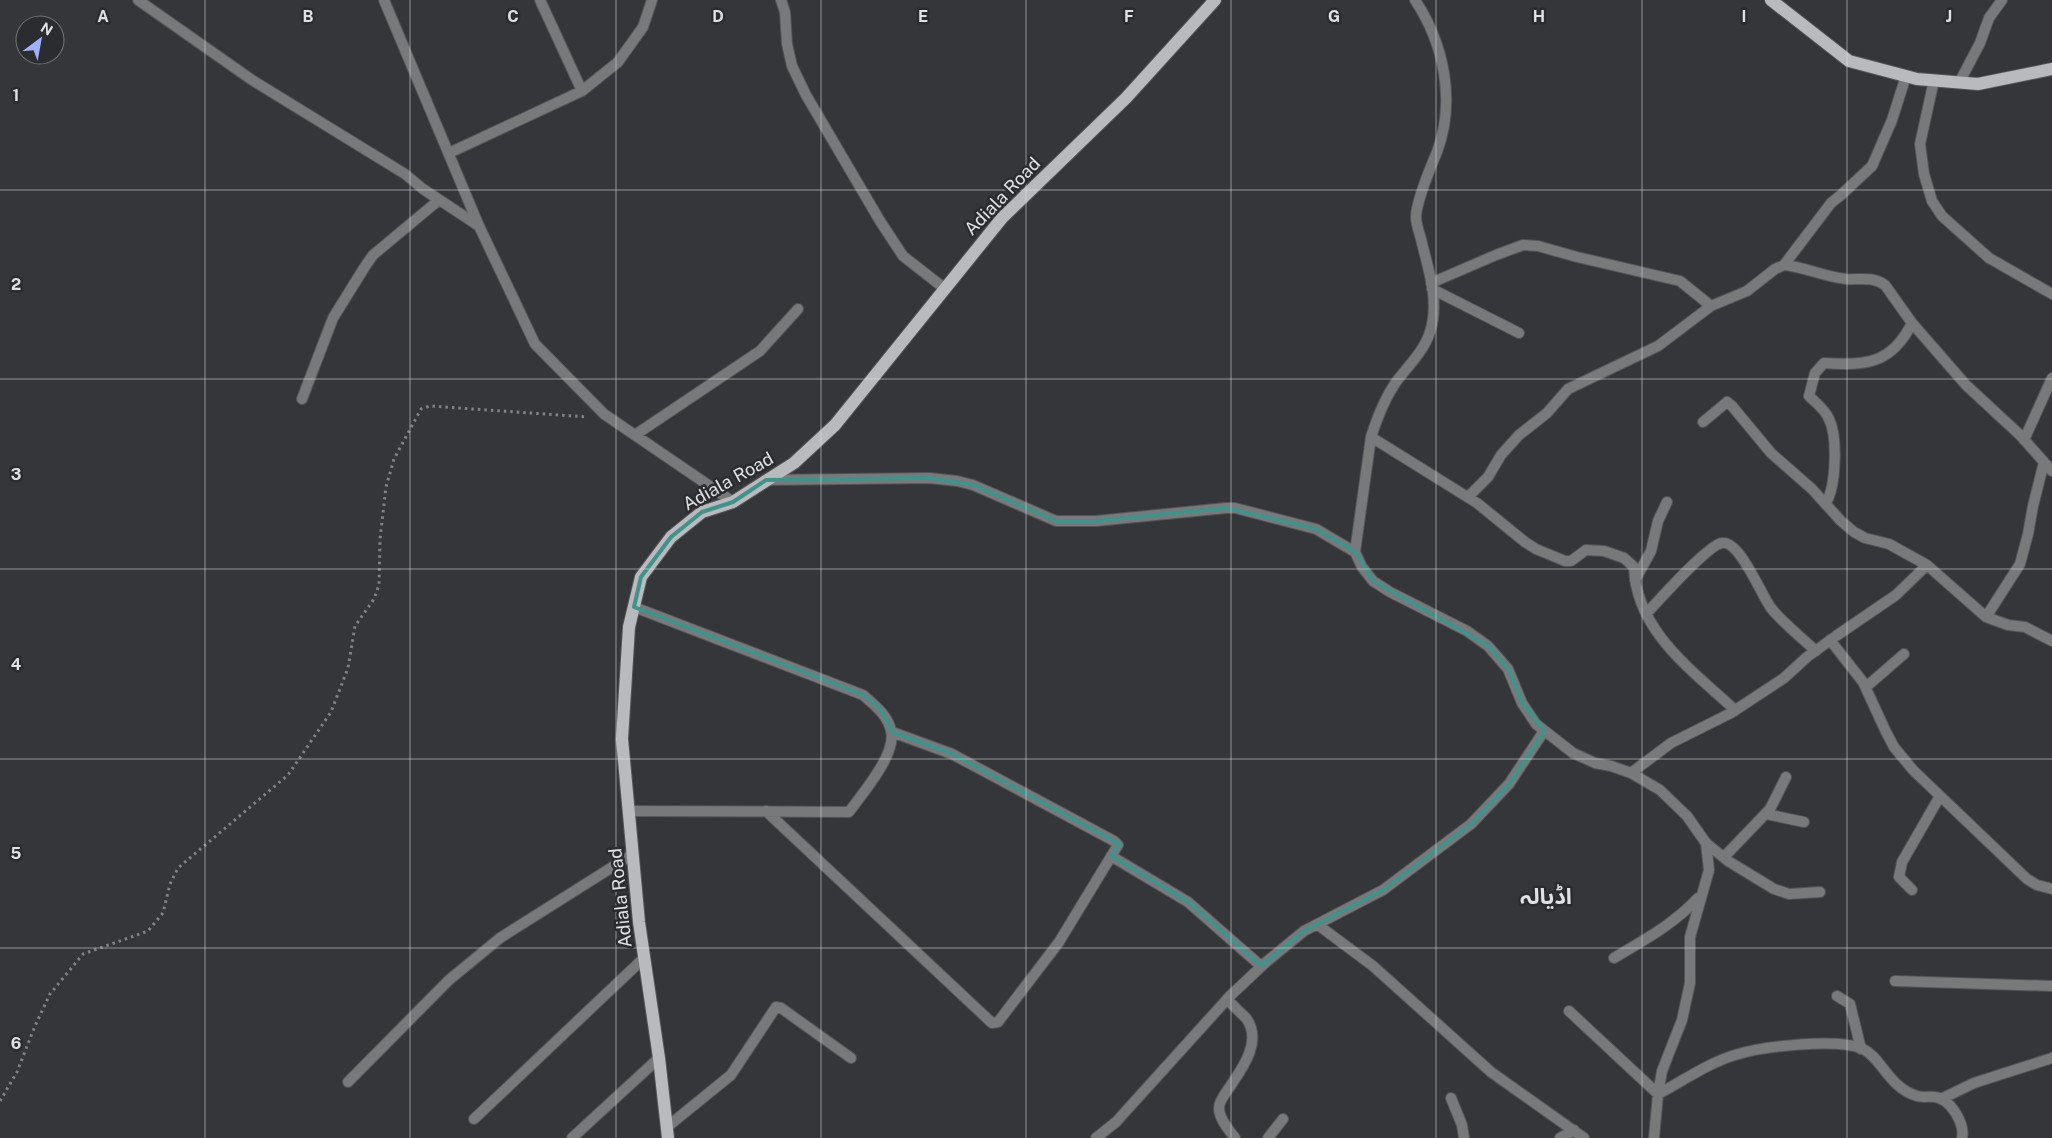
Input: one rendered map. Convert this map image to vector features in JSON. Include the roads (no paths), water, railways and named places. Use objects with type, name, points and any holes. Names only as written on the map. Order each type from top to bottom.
[{"type":"main road","name":"Adiala Road","points":[[668,1132],[644,958],[622,738],[629,627],[640,577],[671,537],[702,512],[732,502],[794,463],[835,425],[1002,218],[1126,98],[1215,0]]},
{"type":"main road","points":[[1771,0],[1849,61],[1906,76],[1978,84],[2052,69]]},
{"type":"street","points":[[138,0],[181,28],[252,80],[405,174],[479,226]]},
{"type":"street","points":[[384,0],[479,226],[535,344],[604,414],[732,502]]},
{"type":"street","points":[[540,0],[582,91]]},
{"type":"street","points":[[449,153],[582,91],[618,62],[643,27],[652,0]]},
{"type":"street","points":[[781,0],[785,12],[787,44],[792,66],[806,95],[880,221],[903,256],[944,288]]},
{"type":"street","points":[[1415,0],[1426,16],[1442,60],[1446,92],[1446,107],[1439,145],[1424,186],[1416,216],[1432,286],[1434,315],[1425,345],[1395,384],[1376,419],[1370,437],[1355,552],[1362,567],[1373,582],[1467,631],[1488,646],[1508,669],[1522,703],[1536,724],[1573,753],[1594,763],[1611,766],[1631,773],[1660,790],[1687,816],[1706,843],[1724,857],[1774,888],[1789,894],[1820,892]]},
{"type":"street","points":[[1959,83],[1980,43],[1989,18],[2002,0]]},
{"type":"street","points":[[1468,497],[1488,477],[1501,455],[1519,435],[1547,413],[1568,389],[1658,346],[1712,306],[1747,291],[1784,265],[1831,203],[1841,196],[1872,166],[1892,120],[1906,76]]},
{"type":"street","points":[[1934,80],[1920,144],[1924,174],[1932,201],[1942,216],[1989,258],[2052,294]]},
{"type":"street","points":[[302,399],[333,318],[373,255],[440,200]]},
{"type":"street","points":[[1432,286],[1496,254],[1523,245],[1538,246],[1680,281],[1712,306]]},
{"type":"street","points":[[1784,265],[1847,279],[1867,278],[1878,280],[1884,285],[1912,323],[1977,396],[2024,440],[2052,471]]},
{"type":"street","points":[[1432,286],[1519,333]]},
{"type":"street","points":[[635,435],[760,351],[798,309]]},
{"type":"street","points":[[1826,503],[1829,498],[1833,477],[1834,437],[1829,418],[1809,396],[1815,373],[1824,363],[1854,365],[1879,358],[1895,348],[1905,337],[1912,323]]},
{"type":"street","points":[[2024,440],[2052,378]]},
{"type":"street","points":[[1703,422],[1727,402],[1770,453],[1826,503],[1841,521],[1854,532],[1865,538],[1889,544],[1927,565],[1986,617],[2008,625],[2025,628],[2052,641]]},
{"type":"street","points":[[1370,437],[1468,497],[1524,542],[1565,561],[1571,561],[1586,550],[1604,551],[1624,558],[1634,567],[1635,581],[1646,614],[1658,635],[1734,710]]},
{"type":"street","points":[[1986,617],[2020,564],[2044,462]]},
{"type":"street","points":[[766,480],[921,478],[957,481],[973,485],[1056,521],[1096,521],[1207,509],[1235,508],[1316,529],[1355,552]]},
{"type":"street","points":[[1635,581],[1650,551],[1658,520],[1667,502]]},
{"type":"street","points":[[1646,614],[1698,561],[1717,545],[1724,543],[1731,545],[1735,549],[1754,577],[1770,607],[1816,651]]},
{"type":"street","points":[[1631,773],[1671,744],[1734,710],[1784,678],[1830,640],[1896,595],[1927,565]]},
{"type":"street","points":[[628,811],[849,812],[876,777],[889,752],[892,732],[880,709],[863,695],[634,607]]},
{"type":"street","points":[[1830,640],[1856,670],[1894,747],[1914,770],[2027,879],[2036,885],[2052,889]]},
{"type":"street","points":[[1866,687],[1904,654]]},
{"type":"street","points":[[1096,1138],[1116,1122],[1227,999],[1261,966],[1304,931],[1383,890],[1471,824],[1509,784],[1544,730]]},
{"type":"street","points":[[766,811],[992,1023],[998,1022],[1059,942],[1118,845],[1114,841],[952,754],[892,732]]},
{"type":"street","points":[[1724,857],[1766,814],[1786,777]]},
{"type":"street","points":[[1912,890],[1899,877],[1902,862],[1940,796]]},
{"type":"street","points":[[1766,814],[1804,822]]},
{"type":"street","points":[[1654,1138],[1662,1070],[1682,1020],[1688,998],[1692,968],[1690,937],[1709,870],[1706,843]]},
{"type":"street","points":[[348,1082],[449,980],[500,938],[633,854]]},
{"type":"street","points":[[1112,856],[1188,902],[1261,966]]},
{"type":"street","points":[[1614,958],[1653,935],[1683,914],[1702,894]]},
{"type":"street","points":[[1318,925],[1373,966],[1491,1072],[1584,1138]]},
{"type":"street","points":[[474,1119],[644,958]]},
{"type":"street","points":[[1895,981],[2052,986]]},
{"type":"street","points":[[1837,996],[1850,1004],[1857,1025],[1861,1049]]},
{"type":"street","points":[[1227,999],[1246,1020],[1252,1037],[1249,1055],[1219,1106],[1224,1123],[1236,1138]]},
{"type":"street","points":[[668,1132],[731,1074],[776,1007],[781,1008],[851,1058]]},
{"type":"street","points":[[1569,1010],[1658,1094]]},
{"type":"street","points":[[1658,1094],[1736,1054],[1796,1044],[1849,1045],[1865,1050],[1896,1085],[1916,1096],[1936,1096],[1941,1100],[1956,1113],[1963,1131],[1962,1138]]},
{"type":"street","points":[[572,1138],[659,1058]]},
{"type":"street","points":[[1941,1100],[1974,1083],[2052,1058]]},
{"type":"street","points":[[1451,1098],[1462,1125],[1464,1138]]},
{"type":"street","points":[[1268,1138],[1283,1120]]},
{"type":"street","points":[[1560,1138],[1574,1130]]},
{"type":"district","name":"اڈیالہ","points":[[1546,896]]}]
